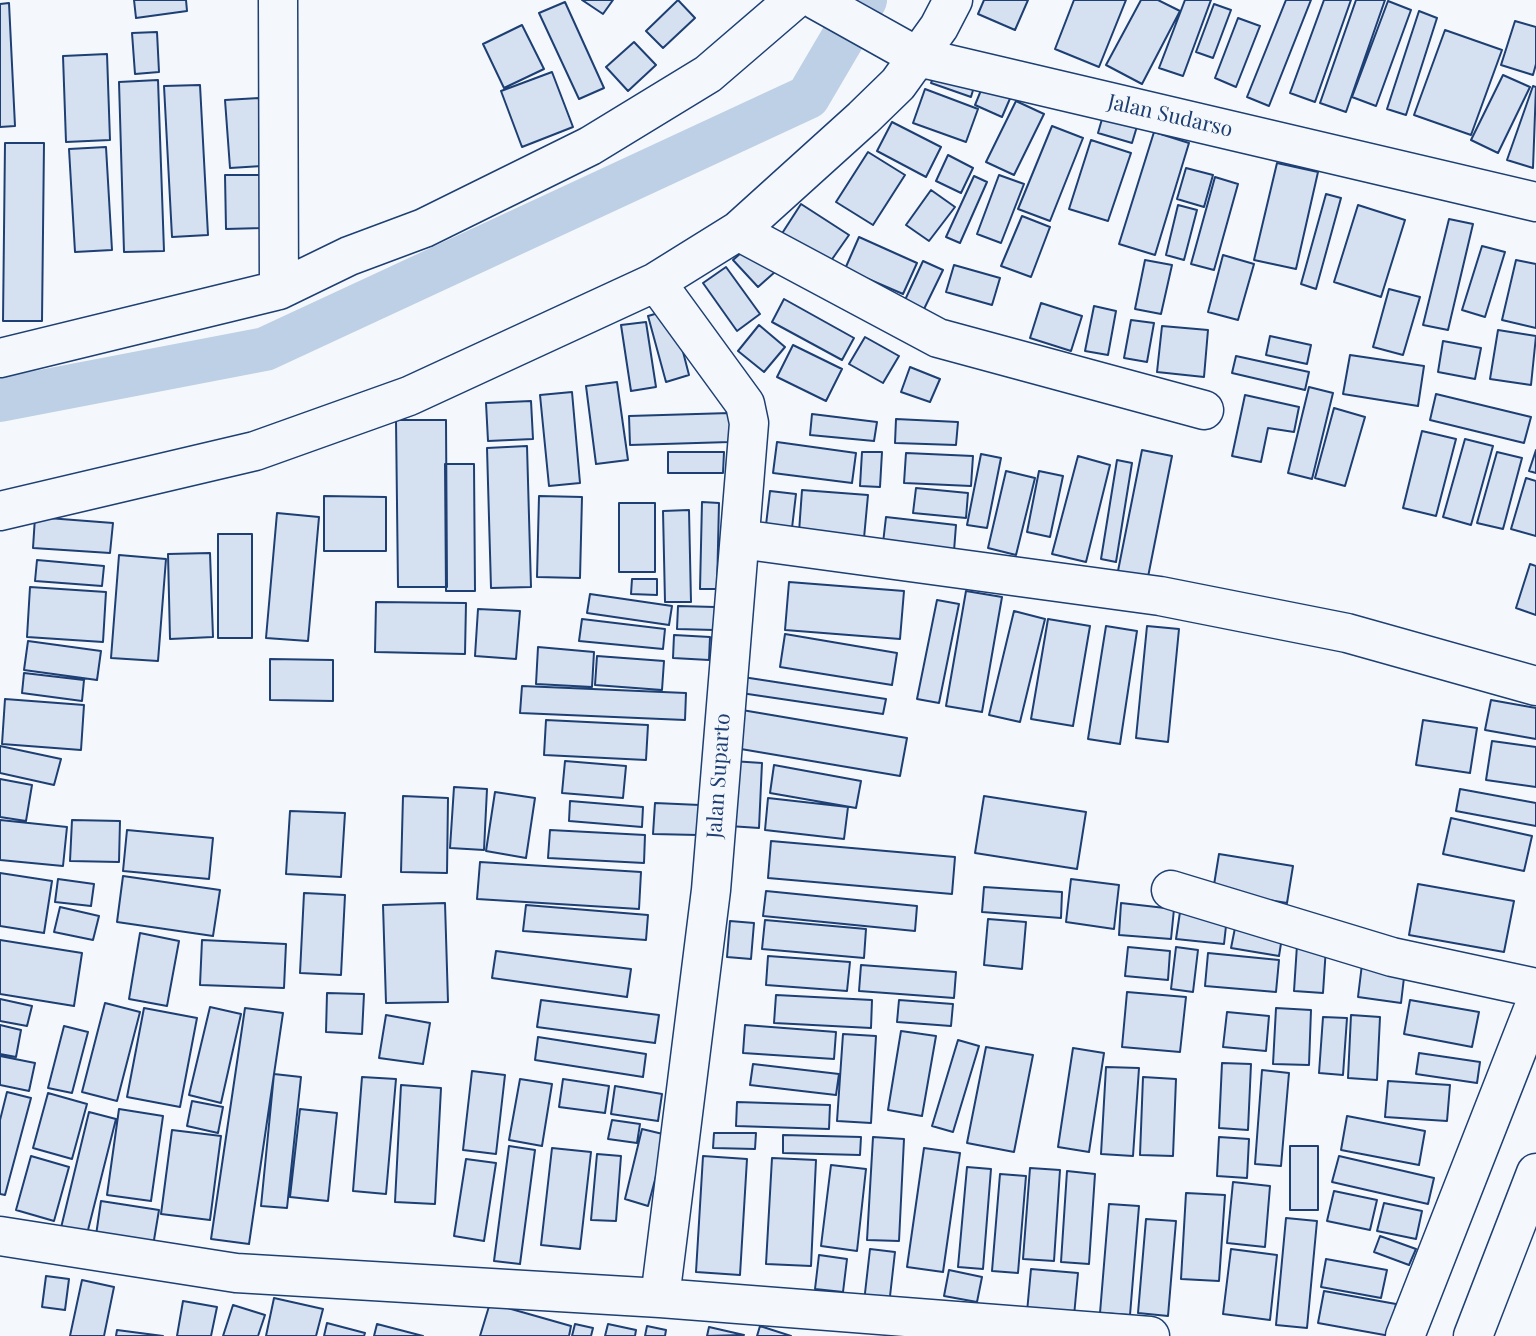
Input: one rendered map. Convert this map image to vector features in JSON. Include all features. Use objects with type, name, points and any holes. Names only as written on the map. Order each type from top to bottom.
[{"type":"street","points":[[278,0],[279,290]]},
{"type":"street","points":[[0,511],[256,451],[409,396],[656,282],[738,230],[890,92],[904,48],[953,0]]},
{"type":"street","points":[[0,359],[279,290],[349,256],[424,228],[590,146],[708,74],[810,1]]},
{"type":"street","name":"Jalan Sudarso","points":[[810,1],[904,48],[1536,202]]},
{"type":"street","points":[[738,230],[938,338],[1204,410]]},
{"type":"street","name":"Jalan Suparto","points":[[656,282],[745,404],[749,423],[711,890],[660,1298]]},
{"type":"street","points":[[740,539],[1160,596],[1347,633],[1536,686]]},
{"type":"street","points":[[1171,890],[1392,957],[1536,988]]},
{"type":"street","points":[[1405,1336],[1536,1002]]},
{"type":"street","points":[[1473,1336],[1536,1173]]},
{"type":"street","points":[[0,1236],[236,1273],[660,1298],[1150,1336]]},
{"type":"building","points":[[134,0],[186,0],[187,11],[136,18]]},
{"type":"building","points":[[582,0],[613,0],[603,14]]},
{"type":"building","points":[[678,0],[695,18],[663,48],[646,31]]},
{"type":"building","points":[[984,0],[1028,0],[1015,30],[978,14]]},
{"type":"building","points":[[1074,0],[1126,0],[1099,67],[1055,49]]},
{"type":"building","points":[[1141,0],[1158,0],[1180,11],[1142,84],[1106,65]]},
{"type":"building","points":[[1185,0],[1211,0],[1183,76],[1159,68]]},
{"type":"building","points":[[1286,0],[1311,0],[1269,106],[1247,97]]},
{"type":"building","points":[[1324,0],[1351,0],[1315,102],[1290,93]]},
{"type":"building","points":[[1356,0],[1385,0],[1346,112],[1320,103]]},
{"type":"building","points":[[1388,1],[1411,10],[1376,106],[1352,97]]},
{"type":"building","points":[[565,2],[604,88],[579,99],[539,13]]},
{"type":"building","points":[[9,3],[15,126],[0,127],[0,4]]},
{"type":"building","points":[[1214,4],[1231,10],[1213,58],[1196,52]]},
{"type":"building","points":[[1419,11],[1437,18],[1406,115],[1387,109]]},
{"type":"building","points":[[1238,18],[1260,26],[1236,87],[1215,78]]},
{"type":"building","points":[[1515,21],[1536,27],[1536,64],[1533,75],[1501,65]]},
{"type":"building","points":[[522,25],[544,69],[504,88],[483,44]]},
{"type":"building","points":[[1445,30],[1502,50],[1471,135],[1414,115]]},
{"type":"building","points":[[157,32],[159,72],[135,74],[132,33]]},
{"type":"building","points":[[634,42],[656,65],[628,91],[606,67]]},
{"type":"building","points":[[107,54],[110,140],[66,142],[63,56]]},
{"type":"building","points":[[937,67],[976,80],[971,97],[931,83]]},
{"type":"building","points":[[552,72],[573,127],[522,147],[501,91]]},
{"type":"building","points":[[1503,75],[1530,87],[1498,153],[1471,140]]},
{"type":"building","points":[[158,80],[164,251],[124,252],[119,82]]},
{"type":"building","points":[[984,83],[1012,94],[1002,117],[975,105]]},
{"type":"building","points":[[200,85],[208,235],[172,237],[164,86]]},
{"type":"building","points":[[1533,86],[1536,87],[1533,168],[1507,160]]},
{"type":"building","points":[[925,89],[978,109],[966,142],[913,123]]},
{"type":"building","points":[[259,98],[262,166],[230,168],[225,100]]},
{"type":"building","points":[[1016,101],[1044,114],[1014,175],[986,162]]},
{"type":"building","points":[[1104,112],[1138,123],[1132,143],[1098,133]]},
{"type":"building","points":[[892,122],[941,147],[926,177],[877,151]]},
{"type":"building","points":[[1052,126],[1083,138],[1050,221],[1018,209]]},
{"type":"building","points":[[1154,132],[1189,143],[1155,255],[1119,244]]},
{"type":"building","points":[[1091,140],[1131,153],[1108,221],[1069,209]]},
{"type":"building","points":[[5,143],[44,143],[42,321],[3,321]]},
{"type":"building","points":[[106,147],[112,250],[75,252],[69,149]]},
{"type":"building","points":[[868,152],[905,175],[873,225],[836,202]]},
{"type":"building","points":[[948,155],[973,168],[961,193],[936,181]]},
{"type":"building","points":[[1277,163],[1318,172],[1296,269],[1254,260]]},
{"type":"building","points":[[1186,168],[1213,175],[1204,207],[1177,199]]},
{"type":"building","points":[[225,175],[262,175],[263,228],[226,229]]},
{"type":"building","points":[[999,175],[1024,184],[1001,243],[977,234]]},
{"type":"building","points":[[974,176],[987,182],[960,243],[946,237]]},
{"type":"building","points":[[1215,177],[1238,184],[1214,270],[1191,264]]},
{"type":"building","points":[[931,190],[955,207],[929,241],[906,225]]},
{"type":"building","points":[[1326,194],[1341,198],[1316,289],[1301,284]]},
{"type":"building","points":[[801,204],[849,235],[828,265],[781,235]]},
{"type":"building","points":[[1178,205],[1197,210],[1184,260],[1166,255]]},
{"type":"building","points":[[1358,205],[1405,220],[1381,297],[1334,282]]},
{"type":"building","points":[[1022,216],[1050,227],[1031,277],[1001,266]]},
{"type":"building","points":[[1449,219],[1473,224],[1448,330],[1423,325]]},
{"type":"building","points":[[859,237],[917,263],[903,294],[845,269]]},
{"type":"building","points":[[751,244],[776,271],[758,287],[733,260]]},
{"type":"building","points":[[1482,246],[1505,252],[1485,317],[1462,310]]},
{"type":"building","points":[[1223,255],[1254,264],[1238,320],[1208,312]]},
{"type":"building","points":[[1145,260],[1172,265],[1161,314],[1135,309]]},
{"type":"building","points":[[1516,260],[1536,264],[1536,328],[1502,320]]},
{"type":"building","points":[[923,261],[943,270],[924,309],[905,300]]},
{"type":"building","points":[[954,265],[1000,278],[992,305],[946,292]]},
{"type":"building","points":[[726,267],[760,314],[737,331],[703,283]]},
{"type":"building","points":[[1389,289],[1420,297],[1403,355],[1373,347]]},
{"type":"building","points":[[784,299],[854,338],[842,360],[772,322]]},
{"type":"building","points":[[1041,303],[1082,316],[1071,351],[1030,338]]},
{"type":"building","points":[[1094,306],[1116,311],[1108,355],[1085,351]]},
{"type":"building","points":[[672,309],[689,375],[666,382],[648,316]]},
{"type":"building","points":[[1131,320],[1154,323],[1147,362],[1124,358]]},
{"type":"building","points":[[646,322],[656,387],[631,391],[621,325]]},
{"type":"building","points":[[759,325],[785,347],[764,372],[738,351]]},
{"type":"building","points":[[1162,326],[1208,330],[1204,377],[1157,372]]},
{"type":"building","points":[[1498,330],[1536,336],[1531,385],[1490,379]]},
{"type":"building","points":[[1270,336],[1311,345],[1307,364],[1266,355]]},
{"type":"building","points":[[865,337],[899,356],[883,383],[849,364]]},
{"type":"building","points":[[1443,341],[1481,348],[1475,379],[1438,372]]},
{"type":"building","points":[[793,345],[842,369],[826,401],[777,377]]},
{"type":"building","points":[[1350,355],[1424,366],[1418,406],[1343,394]]},
{"type":"building","points":[[1236,356],[1309,372],[1305,390],[1232,373]]},
{"type":"building","points":[[910,367],[940,379],[930,402],[901,392]]},
{"type":"building","points":[[617,382],[628,460],[596,464],[586,386]]},
{"type":"building","points":[[1309,387],[1333,393],[1312,479],[1288,473]]},
{"type":"building","points":[[572,392],[580,483],[549,486],[540,395]]},
{"type":"building","points":[[1436,394],[1531,417],[1524,443],[1430,420]]},
{"type":"building","points":[[1245,395],[1299,407],[1294,432],[1268,428],[1261,462],[1232,456]]},
{"type":"building","points":[[531,401],[533,439],[488,441],[486,403]]},
{"type":"building","points":[[1334,408],[1365,417],[1345,486],[1315,478]]},
{"type":"building","points":[[730,413],[730,442],[630,445],[629,416]]},
{"type":"building","points":[[812,414],[877,422],[874,441],[810,435]]},
{"type":"building","points":[[896,419],[958,422],[956,445],[895,443]]},
{"type":"building","points":[[396,420],[446,420],[447,587],[398,587]]},
{"type":"building","points":[[1422,431],[1456,439],[1436,516],[1403,508]]},
{"type":"building","points":[[1465,439],[1493,446],[1471,525],[1443,517]]},
{"type":"building","points":[[777,442],[856,453],[852,483],[773,473]]},
{"type":"building","points":[[527,446],[531,587],[491,588],[487,448]]},
{"type":"building","points":[[1142,450],[1172,456],[1146,587],[1116,581]]},
{"type":"building","points":[[1536,450],[1536,473],[1529,471]]},
{"type":"building","points":[[668,452],[724,452],[723,473],[668,473]]},
{"type":"building","points":[[862,452],[882,452],[880,487],[860,486]]},
{"type":"building","points":[[1497,452],[1522,458],[1503,529],[1477,523]]},
{"type":"building","points":[[906,453],[973,456],[971,486],[904,483]]},
{"type":"building","points":[[981,454],[1001,458],[987,528],[967,525]]},
{"type":"building","points":[[1078,456],[1110,465],[1086,562],[1052,554]]},
{"type":"building","points":[[1117,460],[1132,463],[1116,562],[1101,559]]},
{"type":"building","points":[[445,464],[474,464],[475,591],[446,591]]},
{"type":"building","points":[[1006,471],[1035,478],[1016,555],[988,548]]},
{"type":"building","points":[[1039,471],[1063,476],[1050,537],[1027,532]]},
{"type":"building","points":[[1526,478],[1536,481],[1536,536],[1511,529]]},
{"type":"building","points":[[916,488],[968,493],[966,518],[913,513]]},
{"type":"building","points":[[802,490],[868,495],[864,538],[799,532]]},
{"type":"building","points":[[770,491],[796,494],[792,528],[766,525]]},
{"type":"building","points":[[324,496],[386,497],[386,551],[324,551]]},
{"type":"building","points":[[539,496],[582,497],[580,578],[537,577]]},
{"type":"building","points":[[702,502],[719,503],[717,589],[700,589]]},
{"type":"building","points":[[619,503],[655,503],[655,572],[619,572]]},
{"type":"building","points":[[689,510],[691,602],[665,602],[663,511]]},
{"type":"building","points":[[277,513],[319,517],[308,641],[266,638]]},
{"type":"building","points":[[35,517],[113,523],[110,553],[33,548]]},
{"type":"building","points":[[886,517],[956,525],[954,551],[883,543]]},
{"type":"building","points":[[218,534],[252,534],[252,638],[218,638]]},
{"type":"building","points":[[210,553],[213,637],[170,639],[168,554]]},
{"type":"building","points":[[119,555],[166,559],[158,661],[111,658]]},
{"type":"building","points":[[37,560],[104,566],[102,586],[35,581]]},
{"type":"building","points":[[1530,564],[1536,566],[1536,615],[1516,608]]},
{"type":"building","points":[[632,579],[657,579],[657,595],[631,594]]},
{"type":"building","points":[[789,582],[904,591],[900,639],[785,630]]},
{"type":"building","points":[[30,587],[106,592],[103,642],[27,637]]},
{"type":"building","points":[[966,591],[1002,597],[982,712],[946,706]]},
{"type":"building","points":[[590,594],[672,606],[669,625],[587,613]]},
{"type":"building","points":[[937,600],[959,604],[939,703],[917,699]]},
{"type":"building","points":[[376,602],[466,603],[465,654],[375,652]]},
{"type":"building","points":[[678,606],[715,607],[714,630],[677,629]]},
{"type":"building","points":[[478,609],[520,611],[516,659],[475,656]]},
{"type":"building","points":[[1014,611],[1045,619],[1020,722],[989,715]]},
{"type":"building","points":[[582,619],[665,629],[663,649],[579,641]]},
{"type":"building","points":[[1048,619],[1090,626],[1073,726],[1031,719]]},
{"type":"building","points":[[1106,626],[1137,631],[1120,744],[1088,739]]},
{"type":"building","points":[[1147,626],[1179,629],[1168,742],[1136,738]]},
{"type":"building","points":[[785,634],[897,653],[892,685],[780,667]]},
{"type":"building","points":[[674,635],[710,637],[709,660],[673,658]]},
{"type":"building","points":[[28,641],[101,651],[97,680],[24,670]]},
{"type":"building","points":[[538,647],[594,652],[592,687],[536,684]]},
{"type":"building","points":[[597,656],[664,661],[662,690],[595,685]]},
{"type":"building","points":[[270,659],[333,660],[333,701],[270,700]]},
{"type":"building","points":[[24,673],[84,680],[82,701],[22,693]]},
{"type":"building","points":[[743,677],[886,699],[883,714],[741,693]]},
{"type":"building","points":[[522,686],[686,693],[685,720],[520,713]]},
{"type":"building","points":[[5,699],[84,705],[81,750],[2,744]]},
{"type":"building","points":[[1491,700],[1536,708],[1536,739],[1485,730]]},
{"type":"building","points":[[742,710],[907,738],[900,776],[735,748]]},
{"type":"building","points":[[546,720],[648,725],[646,760],[544,755]]},
{"type":"building","points":[[1423,720],[1477,728],[1470,773],[1416,765]]},
{"type":"building","points":[[1492,741],[1536,747],[1536,787],[1486,780]]},
{"type":"building","points":[[0,746],[61,759],[54,785],[0,773]]},
{"type":"building","points":[[565,761],[626,766],[623,798],[562,793]]},
{"type":"building","points":[[732,761],[762,763],[759,828],[729,826]]},
{"type":"building","points":[[774,765],[861,781],[856,808],[770,793]]},
{"type":"building","points":[[0,779],[32,785],[26,821],[0,817]]},
{"type":"building","points":[[454,787],[487,789],[484,850],[450,848]]},
{"type":"building","points":[[1460,789],[1536,803],[1536,826],[1456,811]]},
{"type":"building","points":[[495,792],[535,798],[526,858],[486,851]]},
{"type":"building","points":[[403,796],[448,798],[447,873],[401,872]]},
{"type":"building","points":[[984,796],[1086,812],[1077,869],[975,853]]},
{"type":"building","points":[[768,798],[848,807],[844,839],[765,830]]},
{"type":"building","points":[[570,801],[643,807],[642,827],[569,821]]},
{"type":"building","points":[[655,803],[700,805],[698,835],[653,834]]},
{"type":"building","points":[[290,811],[345,813],[341,877],[286,874]]},
{"type":"building","points":[[1451,818],[1532,836],[1524,871],[1443,854]]},
{"type":"building","points":[[0,820],[67,827],[63,866],[0,860]]},
{"type":"building","points":[[72,820],[120,821],[119,862],[70,861]]},
{"type":"building","points":[[127,830],[213,838],[209,879],[123,871]]},
{"type":"building","points":[[550,830],[645,835],[644,863],[548,858]]},
{"type":"building","points":[[771,841],[955,857],[952,894],[768,878]]},
{"type":"building","points":[[1219,854],[1293,866],[1287,903],[1213,891]]},
{"type":"building","points":[[480,862],[641,872],[639,909],[477,899]]},
{"type":"building","points":[[0,873],[52,881],[44,933],[0,926]]},
{"type":"building","points":[[123,876],[220,890],[213,936],[117,922]]},
{"type":"building","points":[[58,879],[94,884],[91,906],[55,902]]},
{"type":"building","points":[[1071,879],[1119,885],[1114,929],[1066,922]]},
{"type":"building","points":[[1418,884],[1514,901],[1504,952],[1409,935]]},
{"type":"building","points":[[984,887],[1062,892],[1061,918],[982,912]]},
{"type":"building","points":[[766,891],[917,906],[915,931],[763,916]]},
{"type":"building","points":[[304,893],[345,895],[341,975],[300,973]]},
{"type":"building","points":[[445,903],[448,1002],[386,1003],[383,905]]},
{"type":"building","points":[[1121,903],[1174,909],[1171,939],[1119,935]]},
{"type":"building","points":[[526,905],[648,915],[646,940],[523,931]]},
{"type":"building","points":[[60,907],[99,916],[93,940],[54,932]]},
{"type":"building","points":[[1180,912],[1227,917],[1224,944],[1176,939]]},
{"type":"building","points":[[988,919],[1026,922],[1022,969],[984,965]]},
{"type":"building","points":[[765,920],[866,929],[864,958],[762,949]]},
{"type":"building","points":[[730,921],[754,923],[751,959],[727,957]]},
{"type":"building","points":[[1236,923],[1283,931],[1279,956],[1231,948]]},
{"type":"building","points":[[140,933],[179,941],[167,1006],[129,999]]},
{"type":"building","points":[[0,940],[82,953],[74,1006],[0,994]]},
{"type":"building","points":[[202,940],[286,944],[284,988],[200,985]]},
{"type":"building","points":[[1297,945],[1326,947],[1323,993],[1294,991]]},
{"type":"building","points":[[1128,947],[1170,951],[1168,980],[1125,976]]},
{"type":"building","points":[[1176,947],[1198,950],[1193,992],[1171,989]]},
{"type":"building","points":[[496,951],[631,969],[627,997],[492,978]]},
{"type":"building","points":[[1208,953],[1279,960],[1276,992],[1205,986]]},
{"type":"building","points":[[768,956],[850,962],[847,991],[766,985]]},
{"type":"building","points":[[1362,964],[1405,969],[1401,1003],[1358,997]]},
{"type":"building","points":[[861,965],[956,972],[954,998],[859,991]]},
{"type":"building","points":[[1127,992],[1186,997],[1180,1052],[1122,1047]]},
{"type":"building","points":[[327,993],[364,994],[362,1034],[326,1032]]},
{"type":"building","points":[[776,995],[872,1000],[871,1028],[774,1023]]},
{"type":"building","points":[[0,999],[32,1006],[27,1026],[0,1021]]},
{"type":"building","points":[[541,1000],[659,1015],[655,1043],[537,1027]]},
{"type":"building","points":[[899,1000],[953,1004],[951,1026],[897,1022]]},
{"type":"building","points":[[1410,1000],[1479,1012],[1472,1047],[1404,1034]]},
{"type":"building","points":[[105,1003],[140,1012],[117,1101],[82,1092]]},
{"type":"building","points":[[210,1007],[241,1014],[221,1103],[189,1095]]},
{"type":"building","points":[[144,1008],[197,1018],[180,1107],[127,1097]]},
{"type":"building","points":[[245,1008],[283,1013],[249,1244],[211,1239]]},
{"type":"building","points":[[1276,1008],[1311,1010],[1309,1065],[1273,1064]]},
{"type":"building","points":[[1227,1012],[1269,1016],[1266,1051],[1223,1047]]},
{"type":"building","points":[[386,1015],[430,1023],[423,1064],[379,1058]]},
{"type":"building","points":[[1351,1015],[1380,1017],[1377,1080],[1348,1078]]},
{"type":"building","points":[[1323,1017],[1347,1018],[1343,1075],[1319,1073]]},
{"type":"building","points":[[0,1025],[21,1030],[16,1057],[0,1054]]},
{"type":"building","points":[[745,1025],[836,1032],[834,1059],[743,1053]]},
{"type":"building","points":[[64,1026],[88,1032],[72,1093],[48,1088]]},
{"type":"building","points":[[901,1031],[936,1036],[922,1116],[888,1110]]},
{"type":"building","points":[[843,1034],[876,1036],[871,1123],[837,1121]]},
{"type":"building","points":[[538,1037],[646,1054],[643,1077],[535,1060]]},
{"type":"building","points":[[958,1040],[979,1046],[953,1132],[932,1126]]},
{"type":"building","points":[[986,1047],[1033,1055],[1014,1152],[967,1143]]},
{"type":"building","points":[[1073,1048],[1104,1053],[1089,1152],[1058,1147]]},
{"type":"building","points":[[1419,1053],[1480,1062],[1477,1083],[1416,1074]]},
{"type":"building","points":[[0,1056],[35,1063],[29,1091],[0,1085]]},
{"type":"building","points":[[1222,1063],[1251,1064],[1248,1130],[1219,1128]]},
{"type":"building","points":[[753,1064],[839,1074],[836,1095],[750,1085]]},
{"type":"building","points":[[1106,1067],[1139,1068],[1133,1156],[1101,1154]]},
{"type":"building","points":[[1262,1070],[1289,1073],[1281,1166],[1255,1164]]},
{"type":"building","points":[[472,1071],[505,1075],[496,1154],[463,1150]]},
{"type":"building","points":[[274,1074],[301,1077],[287,1208],[261,1206]]},
{"type":"building","points":[[362,1077],[396,1079],[386,1194],[353,1191]]},
{"type":"building","points":[[1143,1077],[1176,1079],[1173,1156],[1140,1155]]},
{"type":"building","points":[[520,1079],[552,1084],[542,1146],[509,1140]]},
{"type":"building","points":[[563,1079],[609,1086],[605,1113],[559,1107]]},
{"type":"building","points":[[1388,1081],[1450,1085],[1447,1121],[1385,1117]]},
{"type":"building","points":[[401,1085],[441,1088],[435,1204],[395,1202]]},
{"type":"building","points":[[615,1086],[662,1094],[658,1121],[611,1114]]},
{"type":"building","points":[[7,1092],[31,1098],[5,1195],[0,1194],[0,1120]]},
{"type":"building","points":[[48,1093],[87,1104],[72,1159],[33,1148]]},
{"type":"building","points":[[192,1101],[223,1107],[218,1133],[187,1126]]},
{"type":"building","points":[[737,1102],[830,1105],[829,1129],[736,1126]]},
{"type":"building","points":[[119,1109],[163,1116],[151,1201],[107,1195]]},
{"type":"building","points":[[300,1109],[337,1113],[328,1201],[290,1197]]},
{"type":"building","points":[[89,1112],[116,1119],[86,1238],[60,1232]]},
{"type":"building","points":[[1347,1116],[1425,1131],[1419,1165],[1341,1150]]},
{"type":"building","points":[[612,1120],[640,1124],[637,1143],[608,1139]]},
{"type":"building","points":[[642,1129],[667,1135],[648,1206],[625,1199]]},
{"type":"building","points":[[172,1130],[221,1136],[210,1220],[161,1214]]},
{"type":"building","points":[[714,1133],[756,1133],[755,1149],[713,1148]]},
{"type":"building","points":[[783,1135],[861,1137],[860,1155],[783,1153]]},
{"type":"building","points":[[873,1137],[904,1139],[899,1241],[867,1240]]},
{"type":"building","points":[[1219,1137],[1249,1139],[1247,1178],[1217,1176]]},
{"type":"building","points":[[509,1146],[535,1150],[520,1264],[494,1261]]},
{"type":"building","points":[[1290,1146],[1318,1146],[1318,1210],[1290,1210]]},
{"type":"building","points":[[552,1148],[591,1152],[580,1249],[541,1245]]},
{"type":"building","points":[[924,1148],[960,1153],[943,1272],[907,1267]]},
{"type":"building","points":[[597,1154],[621,1156],[616,1221],[591,1220]]},
{"type":"building","points":[[31,1156],[69,1167],[54,1221],[16,1210]]},
{"type":"building","points":[[703,1156],[747,1159],[740,1275],[696,1272]]},
{"type":"building","points":[[1339,1156],[1434,1178],[1428,1204],[1332,1182]]},
{"type":"building","points":[[772,1158],[816,1160],[811,1266],[766,1264]]},
{"type":"building","points":[[466,1159],[496,1163],[484,1241],[454,1236]]},
{"type":"building","points":[[831,1165],[866,1169],[857,1251],[821,1246]]},
{"type":"building","points":[[967,1167],[991,1169],[983,1269],[958,1267]]},
{"type":"building","points":[[1030,1168],[1060,1170],[1054,1261],[1023,1259]]},
{"type":"building","points":[[1067,1171],[1095,1174],[1089,1264],[1061,1262]]},
{"type":"building","points":[[1000,1174],[1026,1176],[1018,1273],[992,1271]]},
{"type":"building","points":[[1233,1182],[1270,1186],[1265,1247],[1227,1243]]},
{"type":"building","points":[[1334,1191],[1377,1200],[1370,1230],[1327,1221]]},
{"type":"building","points":[[1186,1193],[1225,1195],[1219,1281],[1181,1279]]},
{"type":"building","points":[[101,1201],[159,1210],[152,1252],[95,1242]]},
{"type":"building","points":[[1384,1203],[1422,1211],[1416,1239],[1377,1231]]},
{"type":"building","points":[[1109,1204],[1139,1206],[1130,1315],[1100,1313]]},
{"type":"building","points":[[1286,1218],[1317,1221],[1307,1328],[1276,1325]]},
{"type":"building","points":[[1146,1219],[1176,1221],[1168,1316],[1138,1313]]},
{"type":"building","points":[[1380,1236],[1416,1249],[1409,1265],[1374,1252]]},
{"type":"building","points":[[870,1249],[895,1252],[889,1305],[864,1302]]},
{"type":"building","points":[[1231,1249],[1277,1255],[1270,1320],[1223,1314]]},
{"type":"building","points":[[819,1255],[847,1259],[843,1292],[815,1289]]},
{"type":"building","points":[[1326,1259],[1387,1270],[1381,1298],[1321,1287]]},
{"type":"building","points":[[1031,1269],[1078,1273],[1074,1316],[1027,1312]]},
{"type":"building","points":[[949,1270],[982,1277],[977,1302],[944,1296]]},
{"type":"building","points":[[46,1276],[69,1279],[65,1310],[42,1307]]},
{"type":"building","points":[[82,1280],[114,1287],[104,1336],[70,1336]]},
{"type":"building","points":[[1324,1291],[1396,1304],[1390,1336],[1318,1323]]},
{"type":"building","points":[[274,1298],[323,1309],[316,1336],[266,1336]]},
{"type":"building","points":[[183,1301],[217,1307],[211,1336],[177,1336]]},
{"type":"building","points":[[490,1303],[571,1326],[569,1336],[480,1336]]},
{"type":"building","points":[[233,1305],[265,1315],[258,1336],[223,1336]]},
{"type":"building","points":[[327,1323],[365,1333],[364,1336],[324,1336]]},
{"type":"building","points":[[377,1324],[423,1336],[374,1336]]},
{"type":"building","points":[[575,1324],[593,1328],[591,1336],[572,1336]]},
{"type":"building","points":[[608,1324],[636,1330],[635,1336],[605,1336]]},
{"type":"building","points":[[647,1326],[666,1330],[665,1336],[645,1336]]},
{"type":"building","points":[[760,1326],[791,1336],[757,1336]]},
{"type":"building","points":[[709,1327],[744,1335],[707,1336]]},
{"type":"building","points":[[117,1330],[163,1336],[116,1336]]},
{"type":"waterway","points":[[0,400],[265,349],[808,97],[865,0]]}]
